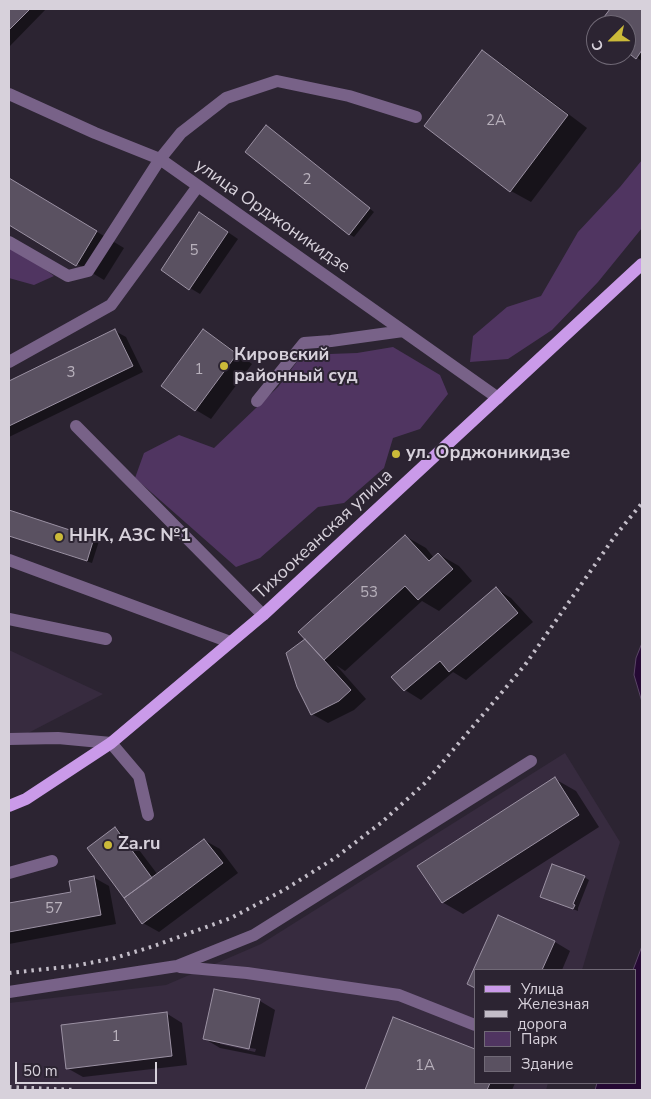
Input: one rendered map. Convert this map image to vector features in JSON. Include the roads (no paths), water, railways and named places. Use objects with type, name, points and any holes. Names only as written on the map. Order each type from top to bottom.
[{"type":"main road","name":"Тихоокеанская улица","points":[[9,806],[26,799],[110,743],[263,615],[642,264]]},
{"type":"street","points":[[9,242],[68,276],[88,271],[160,159],[181,132],[226,98],[277,81],[349,96],[416,117]]},
{"type":"street","name":"улица Орджоникидзе","points":[[9,94],[160,159],[498,398]]},
{"type":"street","points":[[9,362],[111,305],[198,186]]},
{"type":"street","points":[[257,401],[304,343],[403,331]]},
{"type":"street","points":[[76,426],[263,615]]},
{"type":"street","points":[[9,560],[230,642]]},
{"type":"street","points":[[9,619],[106,639]]},
{"type":"street","points":[[9,739],[58,738],[110,743],[139,776],[148,815]]},
{"type":"street","points":[[9,992],[177,966],[254,935],[531,761]]},
{"type":"street","points":[[9,873],[52,862]]},
{"type":"street","points":[[177,966],[247,973],[399,995],[473,1024]]},
{"type":"railway","points":[[9,973],[74,966],[115,958],[154,946],[231,918],[284,890],[335,858],[382,822],[425,783],[525,665],[615,536],[642,503]]},
{"type":"railway","points":[[9,1087],[76,1090]]},
{"type":"place","name":"Кировский районный суд","points":[[224,366]]},
{"type":"place","name":"ул. Орджоникидзе","points":[[396,454]]},
{"type":"place","name":"ННК, АЗС №1","points":[[59,537]]},
{"type":"place","name":"Za.ru","points":[[108,845]]}]
